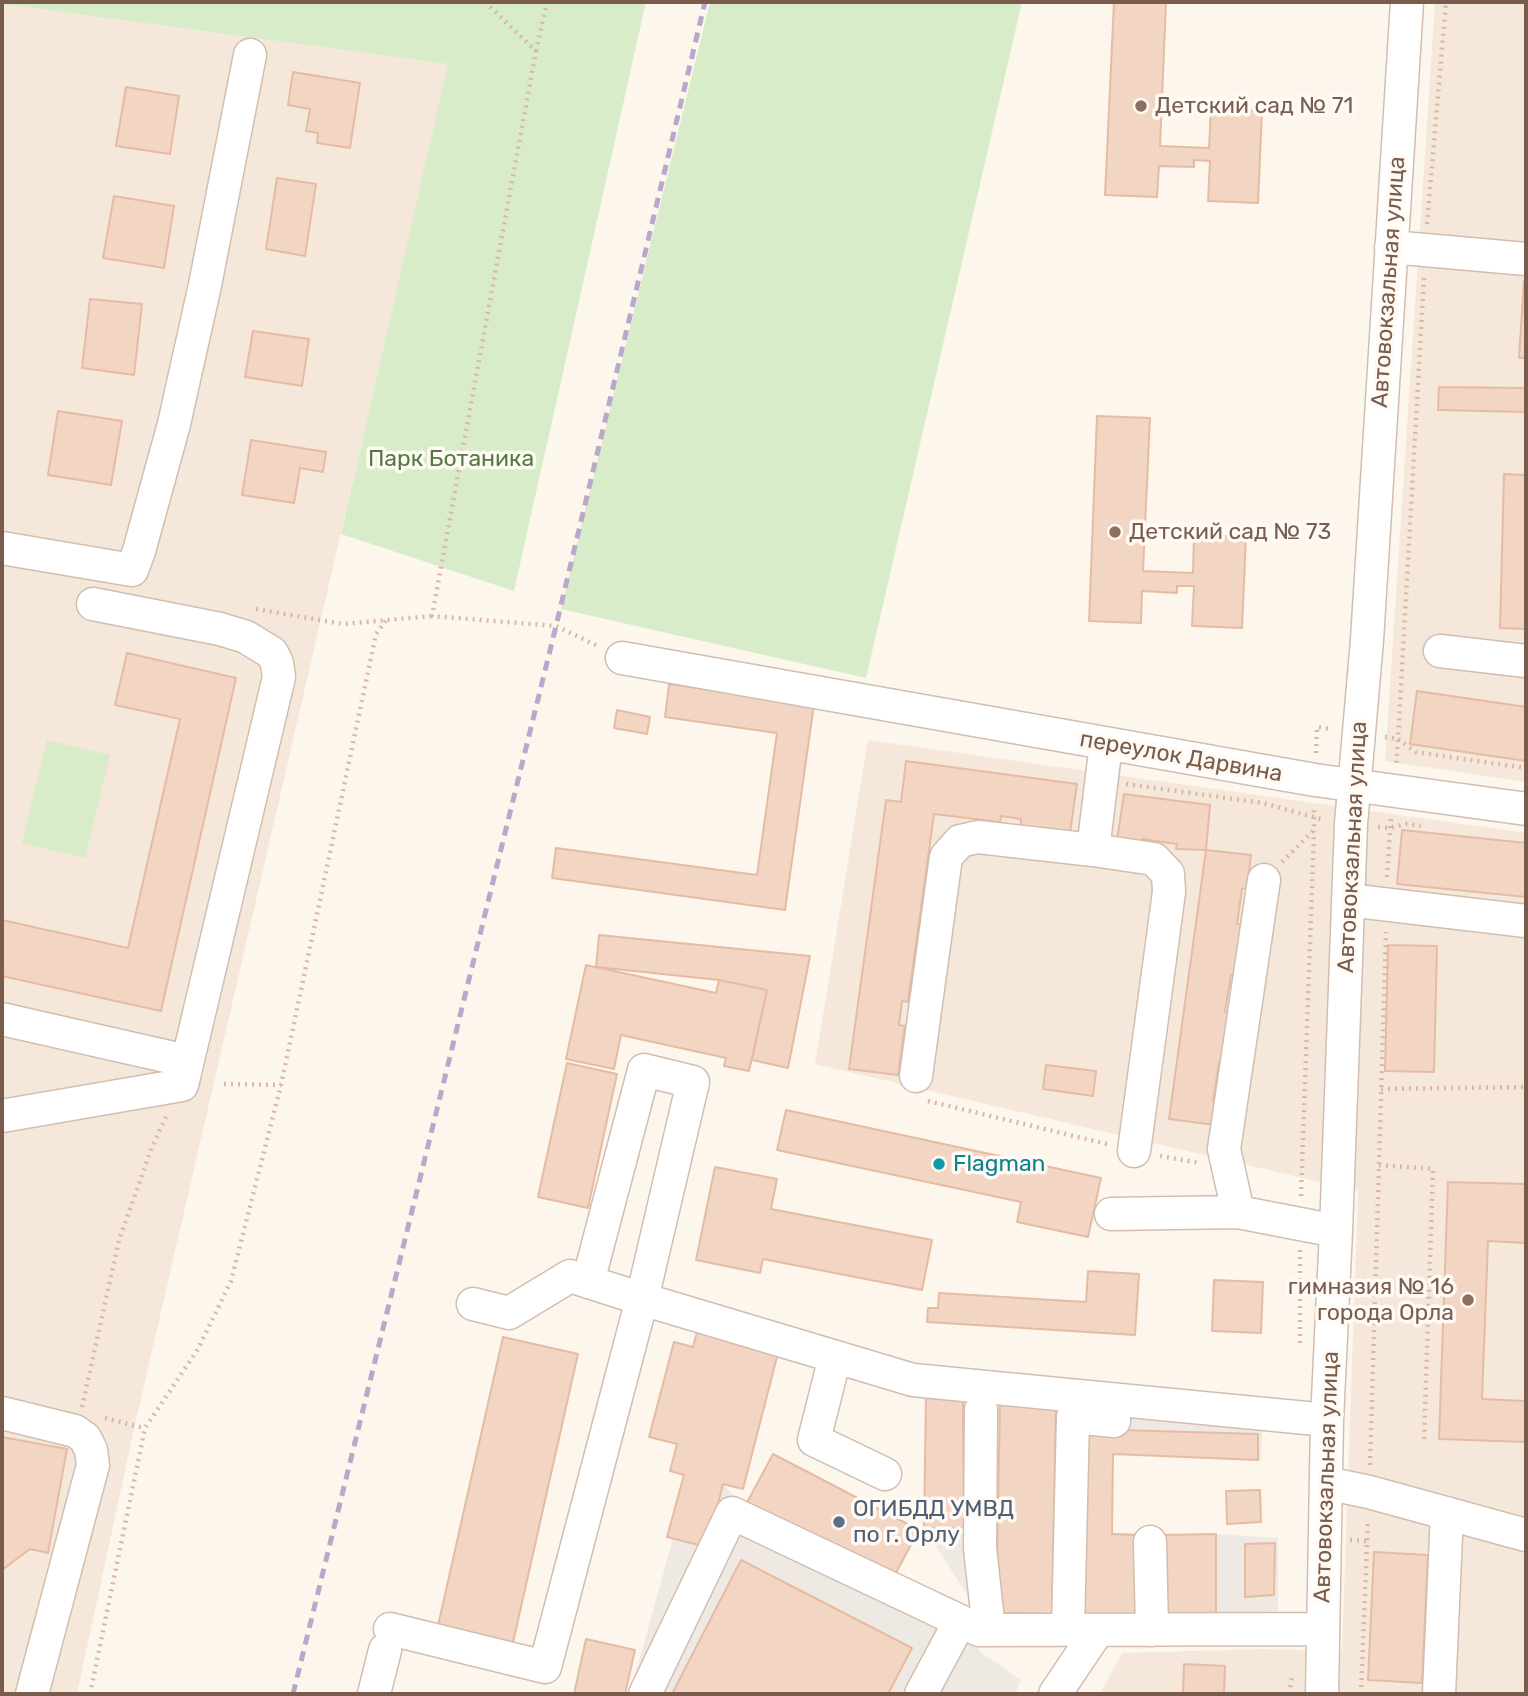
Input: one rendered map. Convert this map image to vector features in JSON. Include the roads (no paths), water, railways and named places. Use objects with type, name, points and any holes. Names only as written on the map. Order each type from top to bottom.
[{"type":"street","name":"Автовокзальная улица","points":[[1322,1694],[1312,1629],[1326,1483],[1351,824],[1367,640],[1407,2]]},
{"type":"street","points":[[2,548],[132,570],[174,424],[205,285],[250,55]]},
{"type":"street","points":[[1391,247],[1526,259]]},
{"type":"street","points":[[93,604],[220,629],[246,637],[272,653],[277,663],[279,677],[274,700],[185,1073]]},
{"type":"street","points":[[1440,651],[1526,661]]},
{"type":"street","name":"переулок Дарвина","points":[[622,658],[1106,744],[1355,785],[1526,809]]},
{"type":"street","points":[[1093,850],[1106,744]]},
{"type":"street","points":[[916,1076],[946,857],[960,841],[978,837],[1154,859],[1168,874],[1169,892],[1134,1151]]},
{"type":"street","points":[[1238,1212],[1224,1149],[1264,880]]},
{"type":"street","points":[[1348,900],[1526,921]]},
{"type":"street","points":[[2,1019],[185,1073]]},
{"type":"street","points":[[374,1694],[387,1639],[545,1667],[642,1299],[693,1082],[644,1070],[588,1282]]},
{"type":"street","points":[[2,1116],[185,1073]]},
{"type":"street","points":[[1111,1214],[1238,1212],[1336,1231]]},
{"type":"street","points":[[474,1304],[509,1313],[569,1276],[913,1380],[1327,1420]]},
{"type":"street","points":[[835,1357],[814,1440],[885,1474]]},
{"type":"street","points":[[921,1694],[974,1626],[980,1548],[981,1410]]},
{"type":"street","points":[[2,1413],[75,1431],[85,1438],[91,1450],[93,1465],[32,1694]]},
{"type":"street","points":[[1055,1694],[1083,1630],[1073,1417],[1232,1430]]},
{"type":"street","points":[[1326,1483],[1369,1492],[1526,1535]]},
{"type":"street","points":[[645,1694],[732,1513],[974,1626],[1083,1630],[1312,1629]]},
{"type":"street","points":[[1439,1694],[1447,1513]]},
{"type":"street","points":[[1150,1542],[1152,1630]]},
{"type":"railway","points":[[293,1694],[556,626],[705,2]]},
{"type":"place","name":"Детский сад № 71","points":[[1141,106]]},
{"type":"place","name":"Детский сад № 73","points":[[1115,532]]},
{"type":"place","name":"Flagman","points":[[939,1164]]},
{"type":"place","name":"гимназия № 16 города Орла","points":[[1468,1300]]},
{"type":"place","name":"ОГИБДД УМВД по г. Орлу","points":[[839,1522]]},
{"type":"park label","name":"Парк Ботаника","points":[[451,459]]}]
